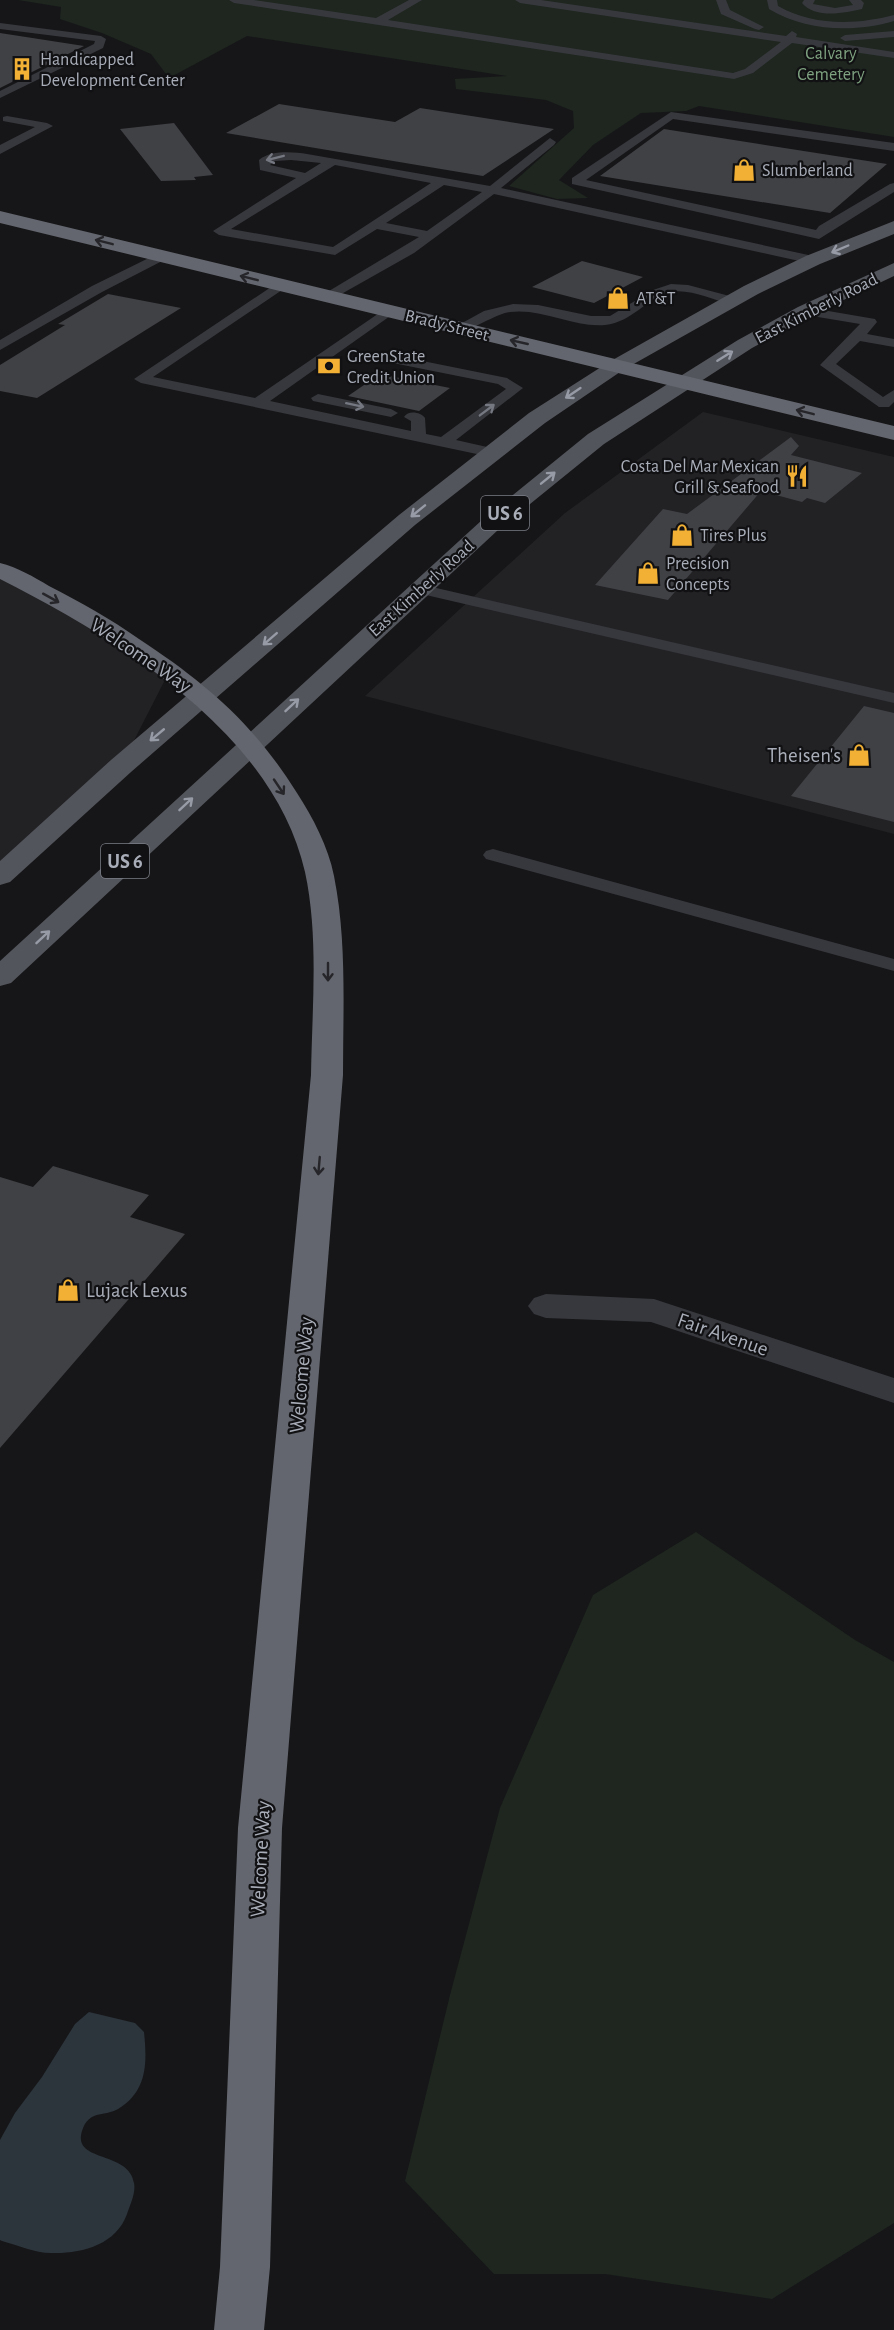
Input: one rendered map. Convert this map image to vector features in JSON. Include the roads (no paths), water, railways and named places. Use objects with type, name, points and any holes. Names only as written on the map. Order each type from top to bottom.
[{"type":"highway","name":"Brady Street","points":[[0,217],[894,433]]},
{"type":"highway","name":"Welcome Way","points":[[0,570],[86,618],[170,670],[236,727],[282,790],[308,836],[321,883],[328,956],[327,1075],[260,1828],[245,2267],[239,2330]]},
{"type":"main road","name":"East Kimberly Road","points":[[0,876],[121,766],[407,520],[491,452],[576,391],[732,300],[813,260],[894,227]]},
{"type":"main road","name":"East Kimberly Road","points":[[0,977],[419,589],[490,525],[596,439],[745,344],[805,311],[894,269]]},
{"type":"street","name":"Fair Avenue","points":[[546,1306],[654,1311],[894,1391]]},
{"type":"lane","points":[[234,0],[734,76],[750,71],[791,37]]},
{"type":"lane","points":[[375,23],[417,0]]},
{"type":"lane","points":[[520,0],[791,37],[894,55]]},
{"type":"lane","points":[[721,0],[725,12],[742,21],[791,37],[845,38],[894,34]]},
{"type":"lane","points":[[772,0],[773,7],[781,13],[811,21],[846,24],[894,18]]},
{"type":"lane","points":[[810,0],[807,3],[810,6],[826,11],[848,10],[856,3],[870,8]]},
{"type":"lane","points":[[882,10],[894,11]]},
{"type":"lane","points":[[0,26],[100,39],[99,46],[0,95]]},
{"type":"lane","points":[[894,147],[671,115],[576,181],[819,235],[823,229],[894,187]]},
{"type":"lane","points":[[0,150],[47,126],[7,119]]},
{"type":"lane","points":[[329,297],[409,250],[492,190],[550,142]]},
{"type":"lane","points":[[306,177],[264,167],[265,160],[278,156],[295,155],[443,180],[813,260]]},
{"type":"lane","points":[[333,161],[219,231],[334,251],[443,180]]},
{"type":"lane","points":[[374,225],[429,235]]},
{"type":"lane","points":[[0,346],[97,289],[160,256]]},
{"type":"lane","points":[[280,285],[141,379],[491,452]]},
{"type":"lane","points":[[460,328],[478,317],[508,307],[523,306],[606,321],[621,316],[665,288],[684,289],[732,300]]},
{"type":"lane","points":[[258,403],[388,311]]},
{"type":"lane","points":[[805,311],[870,322],[827,365],[889,399],[862,425]]},
{"type":"lane","points":[[857,336],[894,343]]},
{"type":"lane","points":[[378,356],[502,381],[516,388],[444,442]]},
{"type":"lane","points":[[318,398],[391,413]]},
{"type":"lane","points":[[411,417],[418,418],[419,437]]},
{"type":"lane","points":[[419,589],[894,698]]},
{"type":"lane","points":[[493,855],[894,965]]},
{"type":"place","name":"Handicapped Development Center","points":[[22,69]]},
{"type":"place","name":"Slumberland","points":[[744,170]]},
{"type":"place","name":"AT&T","points":[[618,298]]},
{"type":"place","name":"GreenState Credit Union","points":[[329,366]]},
{"type":"place","name":"Costa Del Mar Mexican Grill & Seafood","points":[[797,476]]},
{"type":"place","name":"Tires Plus","points":[[682,535]]},
{"type":"place","name":"Precision Concepts","points":[[648,573]]},
{"type":"place","name":"Theisen's","points":[[859,755]]},
{"type":"place","name":"Lujack Lexus","points":[[68,1290]]},
{"type":"park label","name":"Calvary Cemetery","points":[[831,63]]}]
